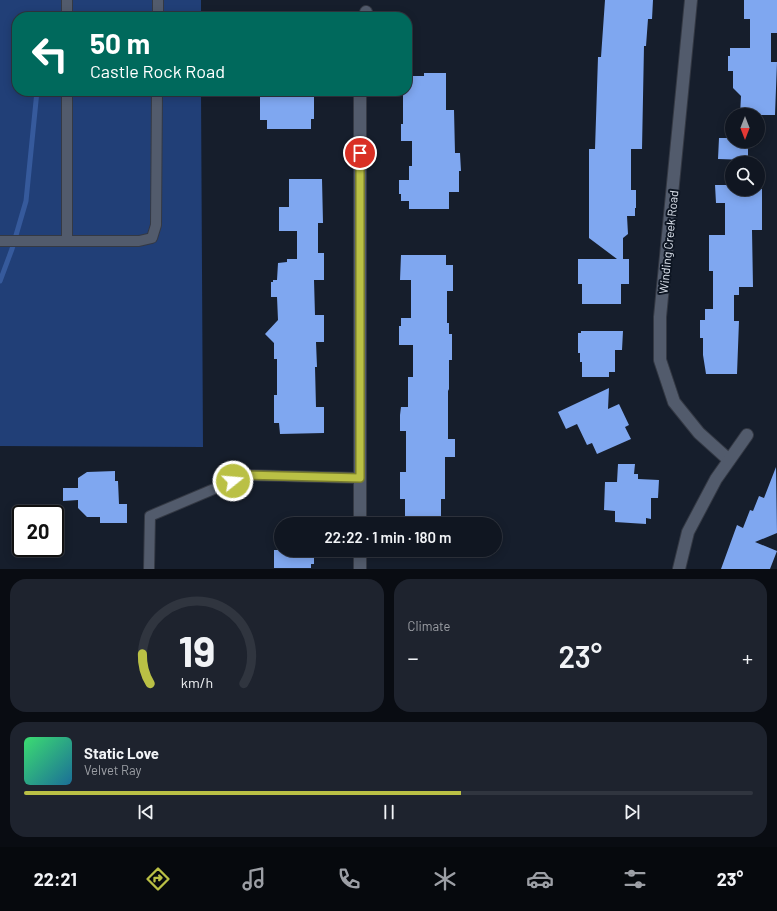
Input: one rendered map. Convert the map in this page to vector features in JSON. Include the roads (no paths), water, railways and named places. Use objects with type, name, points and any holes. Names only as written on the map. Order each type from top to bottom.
[{"type":"street","name":"Winding Creek Road","points":[[691,0],[660,316],[660,360],[674,402],[699,433],[729,460]]},
{"type":"street","points":[[360,96],[360,517]]},
{"type":"street","points":[[679,569],[688,532],[716,479],[747,435]]},
{"type":"street","points":[[360,557],[360,569]]},
{"type":"lane","points":[[67,0],[67,12]]},
{"type":"lane","points":[[158,0],[158,12]]},
{"type":"lane","points":[[67,96],[67,240]]},
{"type":"lane","points":[[0,241],[139,240],[152,238],[156,225],[157,96]]},
{"type":"lane","points":[[149,569],[150,516],[247,475],[360,478]]},
{"type":"waterway","points":[[0,281],[12,249],[26,201],[36,96]]}]
